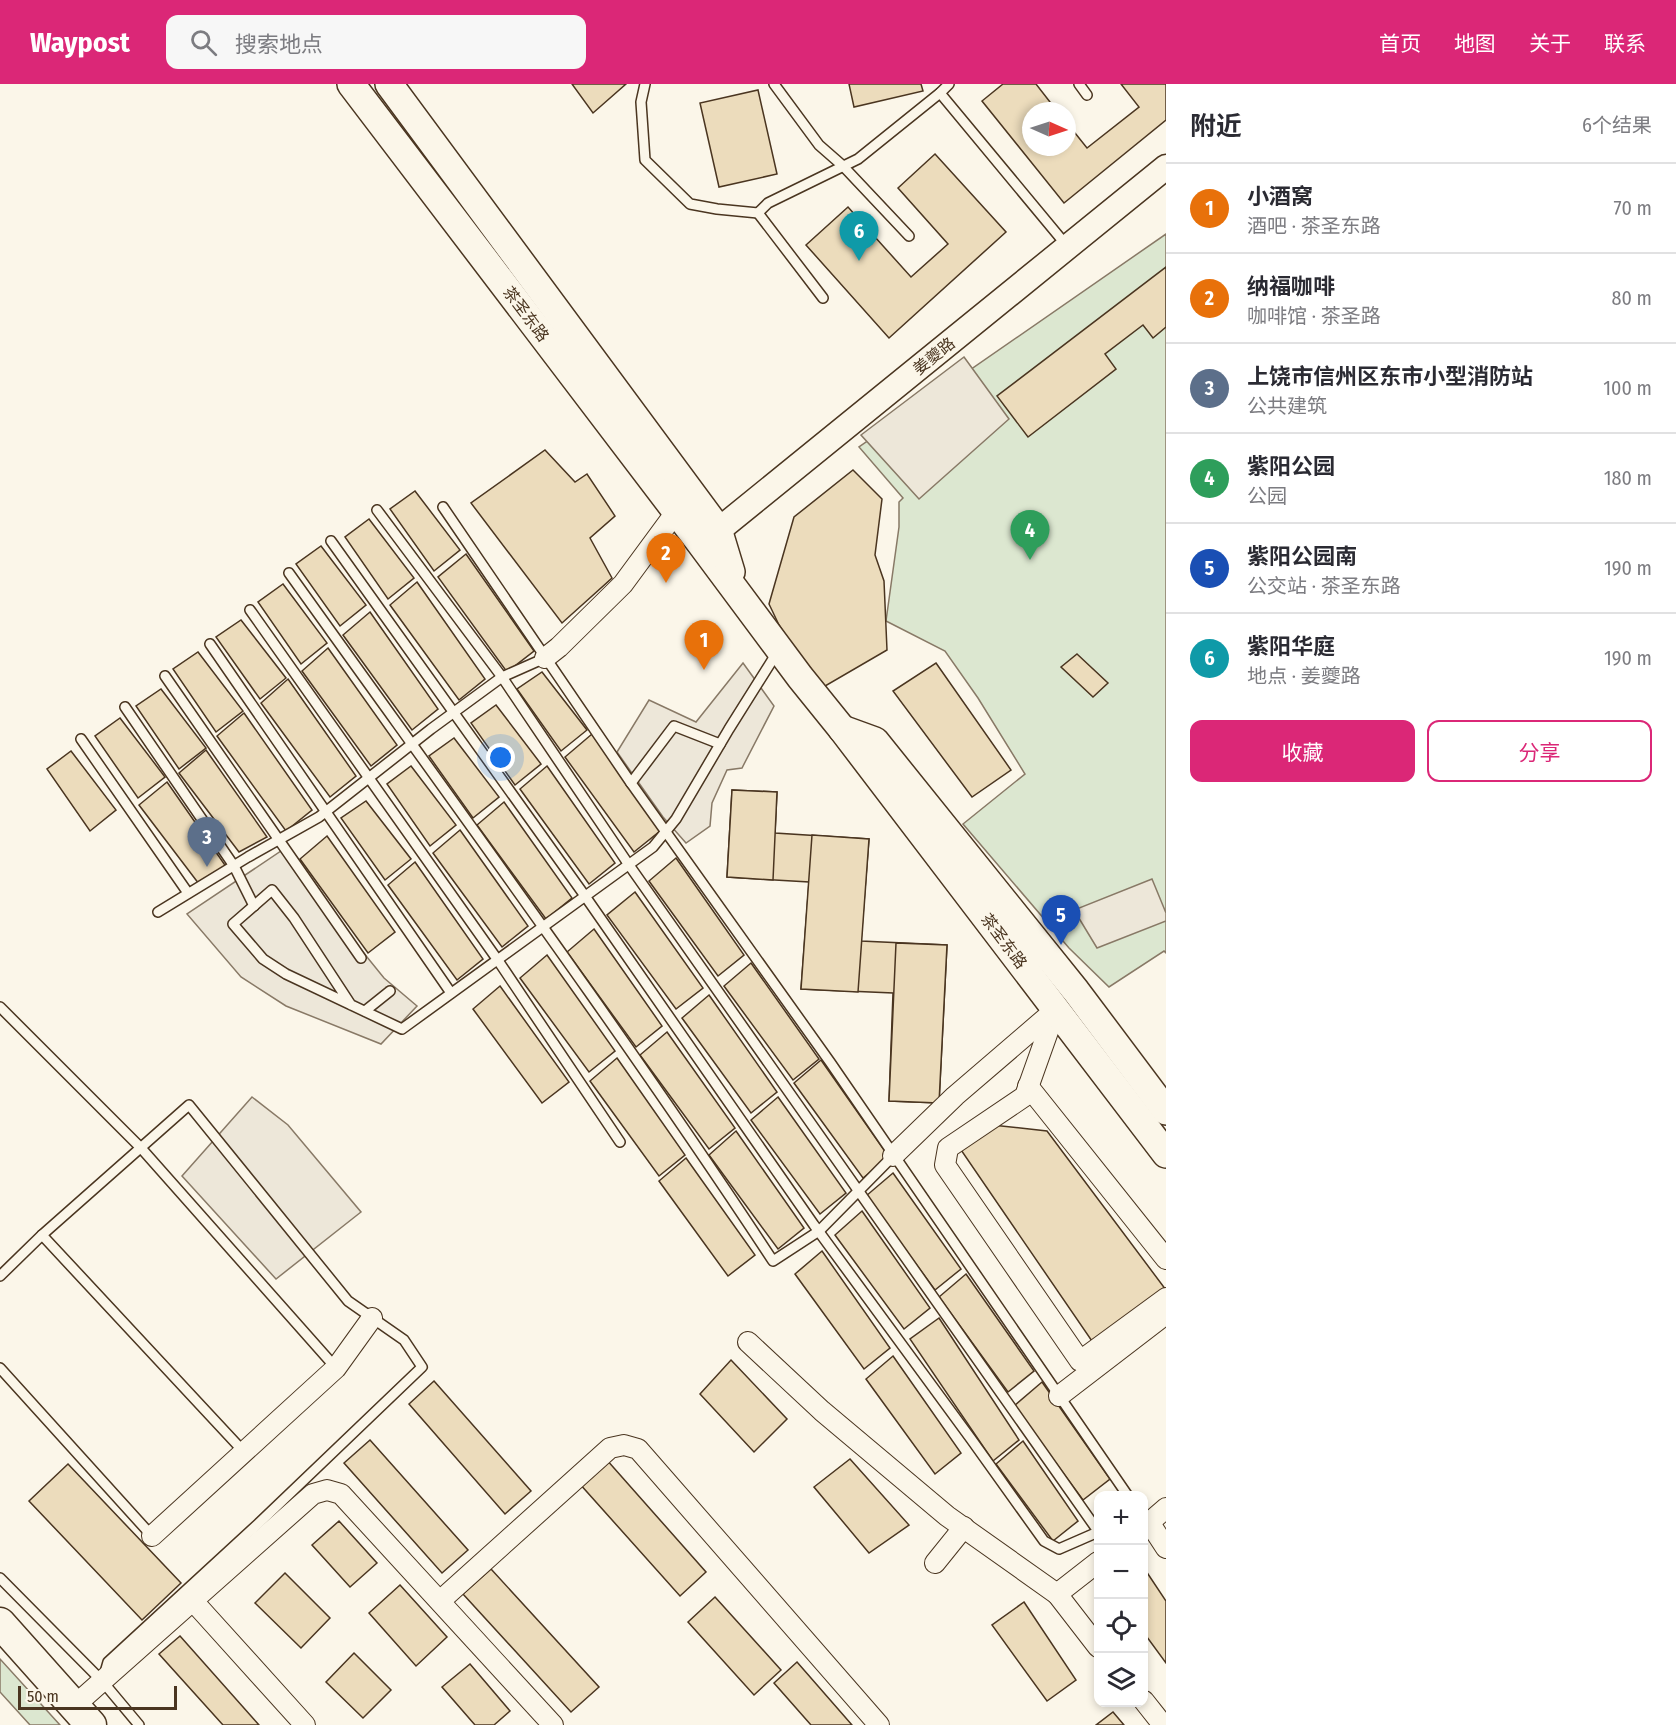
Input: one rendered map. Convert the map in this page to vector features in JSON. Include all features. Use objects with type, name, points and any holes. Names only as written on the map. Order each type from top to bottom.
[{"type":"main road","name":"茶圣东路","points":[[351,84],[676,512],[709,537]]},
{"type":"main road","name":"茶圣东路","points":[[389,84],[709,537],[738,594],[1166,1154]]},
{"type":"main road","name":"茶圣东路","points":[[842,729],[875,741],[1076,991],[1166,1111]]},
{"type":"main road","points":[[0,1623],[82,1716]]},
{"type":"street","name":"姜夔路","points":[[709,537],[1166,167]]},
{"type":"street","points":[[545,658],[623,584],[676,512]]},
{"type":"street","points":[[893,1156],[955,1096],[1076,991]]},
{"type":"street","points":[[1056,1009],[1025,1096],[948,1148],[945,1165],[1080,1360],[1166,1298]]},
{"type":"street","points":[[1028,1086],[1166,1259]]},
{"type":"street","points":[[1059,1396],[1166,1314]]},
{"type":"street","points":[[152,1536],[336,1368],[372,1318]]},
{"type":"street","points":[[748,1342],[822,1411],[947,1516],[1057,1593],[1094,1642]]},
{"type":"street","points":[[440,1601],[610,1448],[624,1445],[638,1449],[879,1725]]},
{"type":"street","points":[[82,1716],[103,1682],[313,1494],[327,1490],[341,1494],[553,1725]]},
{"type":"street","points":[[1148,1523],[1166,1508]]},
{"type":"street","points":[[935,1563],[964,1527]]},
{"type":"street","points":[[1148,1527],[1166,1548]]},
{"type":"street","points":[[1057,1593],[1094,1565]]},
{"type":"street","points":[[193,1601],[305,1725]]},
{"type":"street","points":[[1148,1707],[1162,1725]]},
{"type":"lane","points":[[645,84],[641,102],[645,160],[690,204],[758,213],[823,297]]},
{"type":"lane","points":[[774,84],[819,145],[843,166],[909,236]]},
{"type":"lane","points":[[758,213],[768,203],[858,159],[948,84]]},
{"type":"lane","points":[[1079,84],[1087,95]]},
{"type":"lane","points":[[940,93],[1068,247]]},
{"type":"lane","points":[[443,507],[631,783],[830,1062],[1125,1491]]},
{"type":"lane","points":[[377,510],[502,677],[629,865],[1094,1525]]},
{"type":"lane","points":[[331,541],[585,896],[819,1232],[1044,1542],[1059,1549],[1094,1533]]},
{"type":"lane","points":[[289,573],[542,927],[773,1261],[819,1232],[893,1156]]},
{"type":"lane","points":[[250,610],[497,959],[620,1142]]},
{"type":"lane","points":[[210,644],[451,993]]},
{"type":"lane","points":[[351,1005],[294,918],[272,890],[233,924],[262,959],[286,974],[351,1005],[365,1011],[402,1029],[653,848],[676,819],[779,649]]},
{"type":"lane","points":[[158,912],[327,811],[411,744],[502,677],[545,658]]},
{"type":"lane","points":[[165,676],[361,958]]},
{"type":"lane","points":[[125,707],[234,866],[254,906]]},
{"type":"lane","points":[[631,783],[674,726],[720,744]]},
{"type":"lane","points":[[81,739],[188,893]]},
{"type":"lane","points":[[365,1011],[390,991]]},
{"type":"lane","points":[[0,1007],[141,1148],[336,1368]]},
{"type":"lane","points":[[0,1276],[42,1235],[189,1105],[348,1301],[404,1340],[422,1367],[258,1524],[108,1662],[103,1682]]},
{"type":"lane","points":[[42,1235],[244,1452]]},
{"type":"lane","points":[[0,1368],[152,1536]]},
{"type":"lane","points":[[0,1578],[103,1682],[140,1725]]},
{"type":"green space","points":[[1166,234],[1166,953],[1164,951],[1109,987],[1069,948],[963,824],[1025,774],[978,698],[945,651],[886,621],[899,527],[899,502],[903,498],[859,447]]},
{"type":"green space","points":[[0,1659],[60,1725],[30,1725],[0,1692]]},
{"type":"shaded area","points":[[964,357],[1009,419],[919,499],[861,435]]},
{"type":"shaded area","points":[[743,663],[774,706],[742,768],[727,770],[712,803],[710,826],[686,843],[663,817],[617,752],[649,700],[696,722]]},
{"type":"shaded area","points":[[281,851],[384,978],[417,1006],[381,1044],[286,1006],[241,977],[187,914]]},
{"type":"shaded area","points":[[1152,879],[1166,913],[1166,921],[1097,948],[1074,910]]},
{"type":"shaded area","points":[[252,1097],[288,1125],[361,1212],[276,1279],[182,1176]]},
{"type":"building","points":[[572,84],[626,84],[593,113]]},
{"type":"building","points":[[849,84],[921,84],[923,91],[854,107]]},
{"type":"building","points":[[1003,84],[1036,84],[1050,102],[1022,102],[1022,151],[982,101]]},
{"type":"building","points":[[1121,84],[1166,84],[1166,120],[1064,203],[1026,156],[1076,156],[1076,134],[1087,148],[1139,107]]},
{"type":"building","points":[[758,90],[777,174],[719,187],[700,103]]},
{"type":"building","points":[[935,154],[1006,232],[889,338],[806,245],[848,207],[911,277],[948,244],[898,188]]},
{"type":"building","points":[[1166,267],[1166,327],[1153,338],[1143,325],[1105,354],[1116,369],[1028,437],[997,396]]},
{"type":"building","points":[[545,450],[575,482],[587,474],[615,516],[590,538],[612,578],[562,623],[471,503]]},
{"type":"building","points":[[853,470],[882,499],[875,555],[884,581],[887,650],[820,689],[779,625],[769,604],[794,517]]},
{"type":"building","points":[[415,491],[460,550],[434,571],[390,509]]},
{"type":"building","points":[[369,519],[414,578],[388,599],[345,537]]},
{"type":"building","points":[[321,546],[366,605],[340,626],[296,564]]},
{"type":"building","points":[[466,554],[534,651],[507,672],[438,577]]},
{"type":"building","points":[[417,582],[485,679],[459,700],[390,605]]},
{"type":"building","points":[[283,584],[327,643],[301,664],[258,602]]},
{"type":"building","points":[[370,612],[438,709],[412,730],[343,635]]},
{"type":"building","points":[[241,620],[286,678],[260,699],[216,637]]},
{"type":"building","points":[[328,648],[397,745],[371,766],[302,671]]},
{"type":"building","points":[[198,652],[243,711],[216,732],[173,669]]},
{"type":"building","points":[[1077,654],[1108,683],[1093,697],[1061,667]]},
{"type":"building","points":[[936,663],[1011,770],[972,797],[893,691]]},
{"type":"building","points":[[542,672],[587,730],[561,751],[517,689]]},
{"type":"building","points":[[288,679],[356,776],[330,797],[261,703]]},
{"type":"building","points":[[161,689],[206,748],[179,769],[136,706]]},
{"type":"building","points":[[496,705],[541,764],[515,785],[471,723]]},
{"type":"building","points":[[244,713],[312,810],[286,831],[217,736]]},
{"type":"building","points":[[120,718],[165,777],[138,798],[95,736]]},
{"type":"building","points":[[592,734],[660,831],[634,852],[565,757]]},
{"type":"building","points":[[454,738],[499,797],[473,818],[429,756]]},
{"type":"building","points":[[206,750],[267,837],[239,852],[179,773]]},
{"type":"building","points":[[71,751],[116,810],[90,831],[47,769]]},
{"type":"building","points":[[411,766],[456,825],[430,846],[387,784]]},
{"type":"building","points":[[547,766],[615,863],[589,884],[520,789]]},
{"type":"building","points":[[167,782],[227,868],[199,884],[139,805]]},
{"type":"building","points":[[732,790],[777,792],[775,833],[869,839],[861,941],[947,945],[939,1103],[889,1101],[893,993],[801,989],[809,882],[727,877]]},
{"type":"building","points":[[732,790],[777,792],[773,880],[727,877]]},
{"type":"building","points":[[366,801],[411,859],[385,880],[341,818]]},
{"type":"building","points":[[504,802],[572,898],[546,919],[477,825]]},
{"type":"building","points":[[460,830],[528,926],[502,947],[433,853]]},
{"type":"building","points":[[812,835],[869,839],[858,992],[801,989]]},
{"type":"building","points":[[327,836],[395,932],[368,953],[300,859]]},
{"type":"building","points":[[676,858],[744,955],[718,976],[649,881]]},
{"type":"building","points":[[415,862],[483,959],[457,980],[388,885]]},
{"type":"building","points":[[635,892],[703,988],[676,1009],[607,915]]},
{"type":"building","points":[[594,929],[662,1026],[636,1047],[567,952]]},
{"type":"building","points":[[896,943],[947,945],[939,1103],[889,1101]]},
{"type":"building","points":[[547,955],[615,1051],[589,1072],[520,978]]},
{"type":"building","points":[[751,963],[819,1059],[793,1080],[724,986]]},
{"type":"building","points":[[500,986],[569,1082],[542,1103],[473,1009]]},
{"type":"building","points":[[709,995],[777,1092],[751,1113],[682,1018]]},
{"type":"building","points":[[667,1032],[735,1128],[709,1149],[640,1055]]},
{"type":"building","points":[[617,1058],[685,1155],[659,1176],[590,1081]]},
{"type":"building","points":[[821,1060],[889,1157],[863,1178],[794,1083]]},
{"type":"building","points":[[778,1097],[846,1193],[820,1214],[751,1120]]},
{"type":"building","points":[[992,1125],[1047,1131],[1166,1290],[1096,1347],[959,1147]]},
{"type":"building","points":[[736,1131],[804,1228],[778,1249],[709,1155]]},
{"type":"building","points":[[686,1158],[755,1255],[728,1276],[659,1181]]},
{"type":"building","points":[[893,1173],[961,1269],[935,1290],[866,1196]]},
{"type":"building","points":[[862,1211],[930,1308],[904,1329],[835,1235]]},
{"type":"building","points":[[822,1251],[890,1348],[864,1369],[795,1274]]},
{"type":"building","points":[[966,1274],[1034,1371],[1008,1392],[939,1297]]},
{"type":"building","points":[[939,1318],[1019,1440],[993,1461],[910,1339]]},
{"type":"building","points":[[893,1356],[961,1453],[935,1474],[866,1379]]},
{"type":"building","points":[[731,1360],[787,1419],[754,1452],[700,1394]]},
{"type":"building","points":[[434,1381],[531,1491],[505,1514],[409,1404]]},
{"type":"building","points":[[1042,1382],[1110,1479],[1083,1500],[1014,1406]]},
{"type":"building","points":[[370,1440],[468,1550],[442,1573],[344,1463]]},
{"type":"building","points":[[1023,1441],[1078,1521],[1053,1541],[996,1464]]},
{"type":"building","points":[[606,1459],[706,1572],[680,1596],[579,1483]]},
{"type":"building","points":[[850,1459],[909,1525],[869,1553],[814,1487]]},
{"type":"building","points":[[68,1464],[181,1583],[142,1620],[29,1501]]},
{"type":"building","points":[[339,1521],[377,1563],[350,1587],[312,1545]]},
{"type":"building","points":[[491,1569],[599,1687],[571,1712],[463,1594]]},
{"type":"building","points":[[285,1573],[330,1618],[301,1648],[255,1603]]},
{"type":"building","points":[[1148,1574],[1166,1601],[1166,1663],[1148,1638]]},
{"type":"building","points":[[400,1585],[447,1637],[416,1666],[369,1613]]},
{"type":"building","points":[[715,1597],[781,1670],[754,1695],[688,1622]]},
{"type":"building","points":[[1024,1602],[1076,1680],[1047,1701],[992,1625]]},
{"type":"building","points":[[180,1636],[259,1725],[223,1725],[159,1654]]},
{"type":"building","points":[[354,1653],[391,1690],[363,1718],[326,1682]]},
{"type":"building","points":[[797,1662],[852,1725],[811,1725],[774,1683]]},
{"type":"building","points":[[470,1664],[510,1711],[494,1725],[475,1725],[442,1687]]},
{"type":"building","points":[[1113,1712],[1124,1725],[1096,1725]]},
{"type":"place","name":"紫阳华庭","points":[[859,261]]},
{"type":"place","name":"紫阳公园","points":[[1030,560]]},
{"type":"place","name":"纳福咖啡","points":[[666,583]]},
{"type":"place","name":"小酒窝","points":[[704,670]]},
{"type":"place","name":"上饶市信州区东市小型消防站","points":[[207,867]]},
{"type":"place","name":"紫阳公园南","points":[[1061,945]]}]
